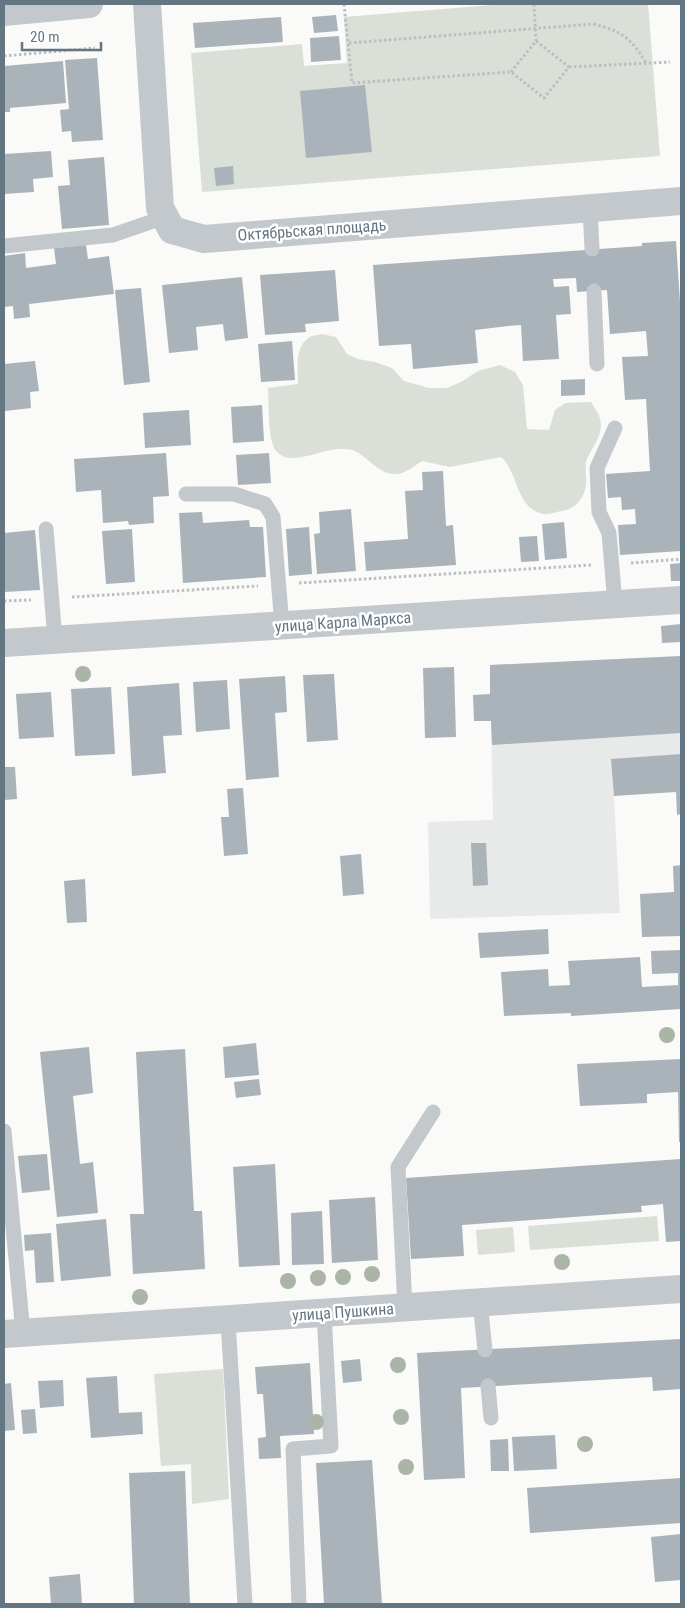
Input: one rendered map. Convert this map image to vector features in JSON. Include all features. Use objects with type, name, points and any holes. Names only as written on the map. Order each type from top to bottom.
[{"type":"street","points":[[4,12],[89,4]]},
{"type":"street","points":[[147,4],[160,208],[165,217]]},
{"type":"street","name":"Октябрьская площадь","points":[[165,217],[172,230],[204,238],[681,201]]},
{"type":"street","name":"улица Карла Маркса","points":[[4,643],[681,600]]},
{"type":"street","name":"улица Пушкина","points":[[13,1334],[681,1289]]},
{"type":"lane","points":[[590,208],[592,250]]},
{"type":"lane","points":[[4,246],[113,235],[165,217]]},
{"type":"lane","points":[[594,291],[598,364]]},
{"type":"lane","points":[[615,428],[597,468],[599,512],[609,533],[615,604]]},
{"type":"lane","points":[[186,494],[234,494],[265,504],[273,518],[282,626]]},
{"type":"lane","points":[[46,529],[55,640]]},
{"type":"lane","points":[[405,1307],[398,1167],[432,1112]]},
{"type":"lane","points":[[4,1131],[13,1334]]},
{"type":"lane","points":[[480,1302],[485,1350]]},
{"type":"lane","points":[[299,1604],[293,1449],[331,1446],[324,1313]]},
{"type":"lane","points":[[228,1320],[245,1604]]},
{"type":"lane","points":[[488,1386],[491,1418]]},
{"type":"path","points":[[344,4],[352,83],[512,72],[544,98],[569,67]]},
{"type":"path","points":[[512,72],[536,41],[534,4]]},
{"type":"path","points":[[349,43],[593,24],[611,28],[626,36],[646,63]]},
{"type":"path","points":[[536,41],[569,67],[670,62]]},
{"type":"path","points":[[4,56],[95,48]]},
{"type":"path","points":[[4,602],[681,559]]},
{"type":"shaded area","points":[[505,4],[648,4],[660,156],[202,192],[191,53],[302,44],[304,66],[347,63],[344,17]]},
{"type":"shaded area","points":[[322,334],[336,337],[347,354],[358,359],[392,368],[404,381],[429,388],[447,388],[478,371],[500,365],[515,372],[523,385],[527,429],[549,430],[555,410],[565,403],[591,402],[601,425],[599,436],[586,462],[586,485],[581,499],[575,506],[567,510],[550,514],[543,514],[534,510],[522,497],[507,463],[501,457],[450,467],[422,461],[402,473],[395,474],[382,471],[360,454],[349,449],[332,450],[298,458],[283,456],[277,452],[272,440],[269,422],[268,388],[298,384],[298,358],[301,346],[310,337]]},
{"type":"shaded area","points":[[681,656],[681,754],[612,760],[620,913],[430,919],[428,822],[493,820],[490,665]]},
{"type":"shaded area","points":[[657,1216],[659,1241],[530,1250],[528,1226]]},
{"type":"shaded area","points":[[513,1227],[515,1252],[478,1255],[476,1230]]},
{"type":"shaded area","points":[[223,1369],[229,1499],[192,1504],[191,1464],[161,1466],[154,1374]]},
{"type":"building","points":[[336,15],[338,31],[314,33],[312,17]]},
{"type":"building","points":[[281,17],[283,42],[195,48],[193,23]]},
{"type":"building","points":[[339,36],[341,60],[311,62],[310,38]]},
{"type":"building","points":[[97,58],[103,140],[72,142],[71,131],[62,132],[60,110],[69,109],[65,60]]},
{"type":"building","points":[[63,61],[66,103],[10,108],[10,112],[4,112],[4,66]]},
{"type":"building","points":[[365,85],[372,152],[306,158],[300,91]]},
{"type":"building","points":[[51,151],[53,177],[33,179],[34,192],[4,194],[4,154]]},
{"type":"building","points":[[104,157],[109,225],[62,229],[58,186],[70,185],[68,160]]},
{"type":"building","points":[[233,166],[234,184],[216,186],[214,168]]},
{"type":"building","points":[[676,241],[681,317],[681,551],[620,555],[618,525],[636,524],[635,509],[622,510],[621,497],[608,498],[606,474],[650,471],[646,399],[625,400],[622,357],[648,356],[646,331],[610,334],[607,290],[577,292],[576,278],[553,279],[554,287],[569,286],[571,314],[556,315],[559,359],[523,361],[521,325],[475,330],[478,363],[413,369],[411,344],[379,346],[373,265],[642,246],[642,243]]},
{"type":"building","points":[[86,245],[88,259],[109,256],[114,294],[29,304],[30,317],[14,319],[13,306],[4,307],[4,256],[25,253],[26,268],[56,264],[54,248]]},
{"type":"building","points":[[335,270],[339,321],[305,324],[306,332],[265,335],[260,275]]},
{"type":"building","points":[[242,277],[248,338],[225,341],[223,324],[196,327],[198,350],[169,353],[162,285]]},
{"type":"building","points":[[141,288],[150,382],[124,385],[115,290]]},
{"type":"building","points":[[292,341],[295,380],[261,382],[258,344]]},
{"type":"building","points":[[35,361],[39,391],[30,392],[31,408],[5,411],[4,364]]},
{"type":"building","points":[[585,379],[585,395],[561,396],[561,380]]},
{"type":"building","points":[[262,405],[264,441],[233,443],[231,407]]},
{"type":"building","points":[[189,410],[191,445],[145,448],[143,413]]},
{"type":"building","points":[[166,453],[169,496],[153,497],[154,523],[129,525],[128,521],[103,523],[101,490],[76,492],[74,459]]},
{"type":"building","points":[[269,453],[271,483],[238,485],[236,455]]},
{"type":"building","points":[[443,471],[446,526],[453,525],[456,565],[366,571],[364,542],[408,539],[405,491],[423,490],[422,472]]},
{"type":"building","points":[[351,509],[356,571],[317,574],[314,534],[320,533],[319,512]]},
{"type":"building","points":[[202,512],[203,523],[249,520],[250,527],[263,527],[266,577],[183,583],[179,513]]},
{"type":"building","points":[[564,522],[567,558],[545,560],[542,524]]},
{"type":"building","points":[[309,527],[312,574],[289,576],[286,529]]},
{"type":"building","points":[[132,529],[135,582],[106,584],[102,531]]},
{"type":"building","points":[[35,530],[40,590],[4,592],[4,533]]},
{"type":"building","points":[[537,536],[539,561],[521,562],[519,537]]},
{"type":"building","points":[[681,563],[681,581],[671,581],[670,564]]},
{"type":"building","points":[[681,624],[681,642],[662,643],[661,626]]},
{"type":"building","points":[[681,656],[681,733],[492,745],[491,721],[474,721],[473,695],[490,694],[490,665]]},
{"type":"building","points":[[454,667],[456,737],[425,738],[423,668]]},
{"type":"building","points":[[334,674],[338,740],[307,742],[303,675]]},
{"type":"building","points":[[285,676],[287,712],[275,713],[279,777],[246,780],[239,679]]},
{"type":"building","points":[[227,680],[230,729],[196,732],[193,682]]},
{"type":"building","points":[[179,683],[182,735],[163,736],[166,773],[132,776],[127,687]]},
{"type":"building","points":[[111,687],[115,754],[75,756],[71,689]]},
{"type":"building","points":[[51,692],[54,737],[19,739],[16,694]]},
{"type":"building","points":[[681,754],[681,814],[677,815],[676,792],[614,796],[611,759]]},
{"type":"building","points":[[4,767],[15,767],[17,799],[4,800]]},
{"type":"building","points":[[243,788],[248,854],[224,856],[221,817],[229,817],[227,789]]},
{"type":"building","points":[[471,843],[486,843],[488,885],[473,886]]},
{"type":"building","points":[[361,854],[364,894],[343,896],[340,856]]},
{"type":"building","points":[[681,865],[681,936],[642,937],[640,894],[674,892],[673,866]]},
{"type":"building","points":[[85,879],[87,922],[67,923],[64,881]]},
{"type":"building","points":[[548,929],[549,954],[480,958],[478,933]]},
{"type":"building","points":[[681,950],[681,1009],[571,1016],[571,1013],[504,1016],[501,972],[548,969],[549,986],[570,985],[568,961],[640,957],[642,987],[678,985],[678,973],[652,974],[651,951]]},
{"type":"building","points":[[256,1043],[259,1075],[225,1078],[223,1047]]},
{"type":"building","points":[[89,1047],[93,1093],[73,1096],[80,1164],[93,1162],[98,1213],[57,1217],[40,1052]]},
{"type":"building","points":[[185,1049],[194,1211],[202,1211],[205,1269],[133,1274],[130,1214],[144,1214],[136,1052]]},
{"type":"building","points":[[681,1059],[681,1142],[679,1142],[678,1092],[647,1094],[647,1103],[580,1106],[577,1064]]},
{"type":"building","points":[[259,1079],[261,1095],[236,1098],[234,1082]]},
{"type":"building","points":[[47,1154],[50,1190],[22,1193],[18,1156]]},
{"type":"building","points":[[681,1159],[681,1241],[666,1242],[663,1204],[641,1206],[642,1212],[462,1225],[464,1256],[411,1259],[406,1178]]},
{"type":"building","points":[[275,1164],[280,1265],[239,1267],[233,1167]]},
{"type":"building","points":[[375,1197],[378,1260],[332,1263],[329,1200]]},
{"type":"building","points":[[322,1211],[324,1264],[292,1265],[291,1213]]},
{"type":"building","points":[[106,1219],[111,1276],[61,1281],[56,1224]]},
{"type":"building","points":[[51,1233],[54,1282],[36,1283],[34,1250],[25,1251],[24,1235]]},
{"type":"building","points":[[681,1339],[681,1389],[653,1391],[652,1377],[461,1388],[465,1478],[424,1480],[417,1353]]},
{"type":"building","points":[[360,1359],[362,1381],[343,1383],[341,1361]]},
{"type":"building","points":[[310,1363],[314,1434],[280,1436],[281,1458],[259,1459],[258,1438],[266,1437],[263,1394],[257,1394],[255,1367]]},
{"type":"building","points":[[117,1376],[119,1413],[142,1412],[143,1434],[91,1438],[86,1378]]},
{"type":"building","points":[[63,1380],[64,1406],[40,1408],[38,1381]]},
{"type":"building","points":[[11,1383],[15,1430],[4,1431],[4,1384]]},
{"type":"building","points":[[35,1409],[37,1433],[23,1434],[21,1410]]},
{"type":"building","points":[[555,1435],[557,1469],[514,1471],[512,1437]]},
{"type":"building","points":[[508,1439],[509,1471],[491,1471],[490,1440]]},
{"type":"building","points":[[372,1460],[382,1604],[324,1604],[316,1463]]},
{"type":"building","points":[[185,1471],[190,1604],[134,1604],[129,1473]]},
{"type":"building","points":[[681,1478],[681,1523],[530,1533],[527,1488]]},
{"type":"building","points":[[681,1534],[681,1580],[655,1582],[651,1537]]},
{"type":"building","points":[[80,1574],[82,1604],[51,1604],[49,1577]]}]
